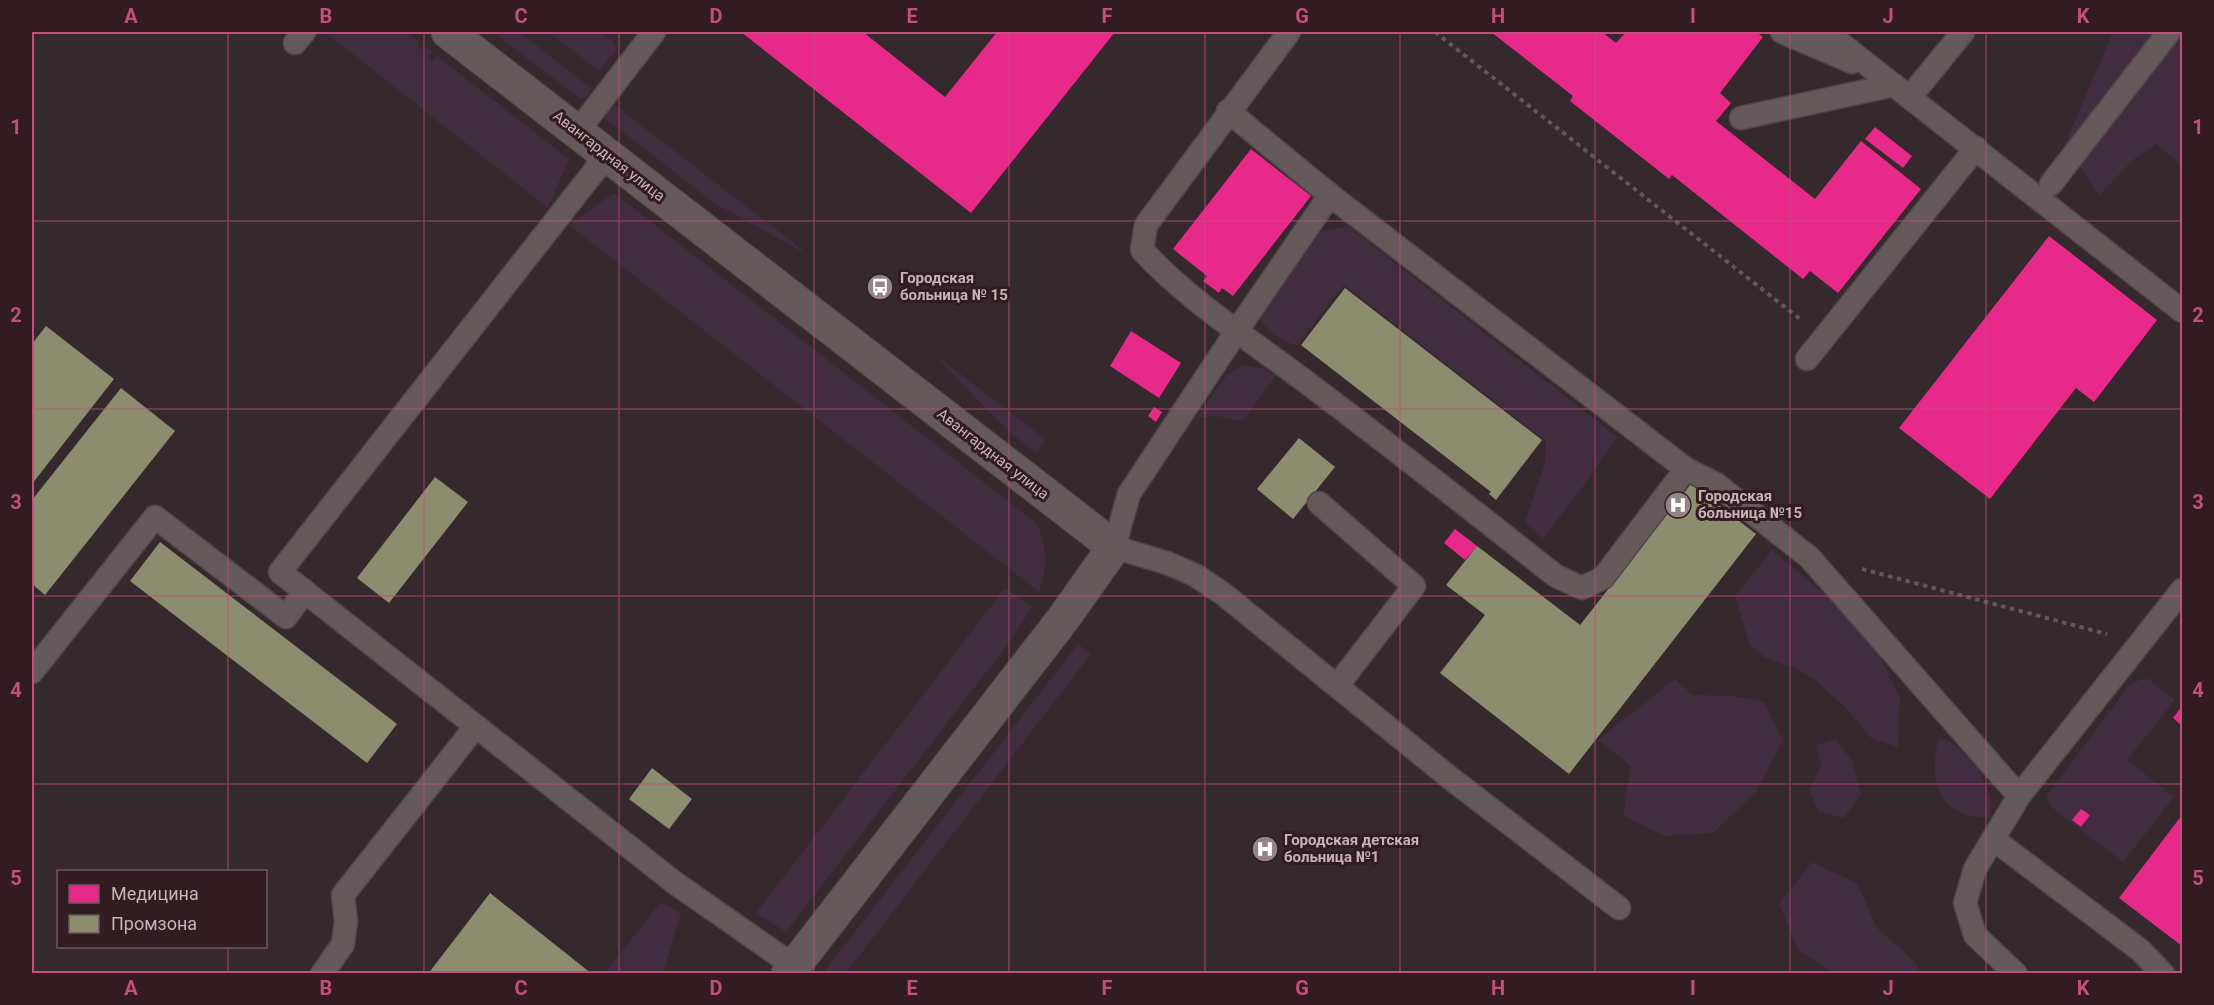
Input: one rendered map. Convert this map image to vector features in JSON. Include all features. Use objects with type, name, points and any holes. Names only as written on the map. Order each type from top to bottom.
[{"type":"street","name":"Авангардная улица","points":[[448,32],[1114,548]]},
{"type":"street","points":[[791,970],[1064,619],[1114,548]]},
{"type":"lane","points":[[577,132],[654,32]]},
{"type":"lane","points":[[1289,32],[1228,111],[1146,225],[1142,250],[1160,270],[1236,332],[1294,373],[1557,576],[1582,588],[1603,578],[1686,469]]},
{"type":"lane","points":[[1782,32],[1896,86]]},
{"type":"lane","points":[[1826,32],[2182,310]]},
{"type":"lane","points":[[1741,118],[1896,86],[1963,32]]},
{"type":"lane","points":[[2051,184],[2156,36]]},
{"type":"lane","points":[[1228,111],[1330,195],[1686,469],[1716,484],[1809,557],[2019,796]]},
{"type":"lane","points":[[1807,359],[1976,148]]},
{"type":"lane","points":[[607,155],[280,572],[675,883],[791,970]]},
{"type":"lane","points":[[1330,195],[1129,494],[1114,548],[1167,563],[1195,575],[1222,593],[1449,777],[1619,908]]},
{"type":"lane","points":[[1319,503],[1414,586],[1337,686]]},
{"type":"lane","points":[[32,672],[155,517],[286,617],[305,591]]},
{"type":"lane","points":[[2016,974],[1975,935],[1965,903],[1975,869],[2019,796],[2182,590]]},
{"type":"lane","points":[[322,974],[344,944],[346,921],[343,895],[476,726]]},
{"type":"lane","points":[[1993,839],[2139,950],[2163,974]]},
{"type":"path","points":[[1435,32],[1824,338]]},
{"type":"path","points":[[1809,557],[2142,643]]},
{"type":"shaded area","points":[[325,32],[406,32],[419,42],[417,45],[423,50],[426,47],[432,52],[428,57],[433,61],[437,56],[569,159],[548,208]]},
{"type":"shaded area","points":[[493,32],[519,32],[591,88],[588,97],[580,99]]},
{"type":"shaded area","points":[[549,32],[602,32],[613,42],[617,50],[599,71]]},
{"type":"shaded area","points":[[2113,32],[2182,32],[2182,165],[2156,144],[2134,159],[2099,195],[2065,144]]},
{"type":"shaded area","points":[[615,105],[804,251],[714,203],[605,118],[606,113]]},
{"type":"shaded area","points":[[614,193],[1036,523],[1043,540],[1045,557],[1044,575],[1039,592],[569,225]]},
{"type":"shaded area","points":[[1348,226],[1617,437],[1543,539],[1525,522],[1545,463],[1546,441],[1344,285],[1297,345],[1274,334],[1261,320],[1259,315],[1273,292],[1321,232]]},
{"type":"shaded area","points":[[940,358],[1046,440],[1036,453],[1010,433],[939,360]]},
{"type":"shaded area","points":[[1243,365],[1277,374],[1243,421],[1216,416],[1196,418],[1227,375]]},
{"type":"shaded area","points":[[1772,550],[1837,604],[1877,650],[1900,698],[1898,747],[1871,738],[1845,707],[1815,680],[1795,668],[1764,657],[1749,643],[1735,596]]},
{"type":"shaded area","points":[[1005,588],[1032,607],[1011,640],[786,932],[756,913]]},
{"type":"shaded area","points":[[1078,644],[1091,654],[846,973],[823,973]]},
{"type":"shaded area","points":[[1675,679],[1693,695],[1732,696],[1764,702],[1783,740],[1757,791],[1713,833],[1664,836],[1623,816],[1631,766],[1598,740]]},
{"type":"shaded area","points":[[2141,679],[2148,679],[2175,700],[2127,760],[2174,797],[2123,862],[2054,809],[2046,797],[2129,686]]},
{"type":"shaded area","points":[[1942,738],[1955,745],[1979,769],[1992,802],[1990,817],[1973,817],[1959,812],[1949,805],[1942,795],[1937,783],[1935,755],[1938,740]]},
{"type":"shaded area","points":[[1836,739],[1852,761],[1861,794],[1844,818],[1819,812],[1809,790],[1821,767],[1817,745]]},
{"type":"shaded area","points":[[1812,862],[1857,883],[1877,928],[1912,959],[1921,973],[1835,973],[1799,951],[1779,904]]},
{"type":"shaded area","points":[[660,903],[681,912],[663,973],[605,973]]},
{"type":"building: Медицина","points":[[741,32],[863,32],[945,97],[997,32],[1115,32],[971,213]]},
{"type":"building: Медицина","points":[[1491,32],[1602,32],[1616,43],[1626,32],[1756,32],[1763,37],[1720,93],[1731,103],[1716,121],[1815,199],[1861,141],[1921,189],[1838,293],[1810,271],[1803,279],[1672,175],[1669,179],[1570,101],[1573,96]]},
{"type":"building: Медицина","points":[[1875,127],[1912,156],[1903,168],[1865,139]]},
{"type":"building: Медицина","points":[[1251,149],[1311,196],[1233,296],[1222,288],[1219,293],[1203,281],[1207,276],[1173,249]]},
{"type":"building: Медицина","points":[[2049,236],[2157,320],[2094,402],[2076,388],[1990,499],[1899,428]]},
{"type":"building: Медицина","points":[[1131,331],[1181,363],[1159,398],[1110,366]]},
{"type":"building: Медицина","points":[[1154,407],[1162,412],[1156,422],[1148,416]]},
{"type":"building: Медицина","points":[[1455,529],[1477,546],[1465,560],[1444,543]]},
{"type":"building: Медицина","points":[[2182,706],[2182,726],[2173,718]]},
{"type":"building: Медицина","points":[[2081,809],[2090,815],[2081,827],[2072,820]]},
{"type":"building: Медицина","points":[[2182,815],[2182,946],[2119,898]]},
{"type":"building: Промзона","points":[[1345,288],[1542,440],[1496,500],[1489,494],[1491,492],[1301,345]]},
{"type":"building: Промзона","points":[[46,326],[114,379],[32,484],[32,344]]},
{"type":"building: Промзона","points":[[121,388],[175,431],[45,595],[32,584],[32,500]]},
{"type":"building: Промзона","points":[[1299,438],[1335,467],[1293,519],[1257,489]]},
{"type":"building: Промзона","points":[[435,477],[468,502],[389,603],[357,578]]},
{"type":"building: Промзона","points":[[1691,484],[1756,534],[1569,774],[1440,673],[1485,615],[1446,585],[1477,546],[1580,625]]},
{"type":"building: Промзона","points":[[160,542],[397,724],[367,763],[130,581]]},
{"type":"building: Промзона","points":[[652,768],[692,799],[669,829],[629,799]]},
{"type":"building: Промзона","points":[[490,893],[592,974],[428,974]]},
{"type":"place","name":"Городская больница № 15","points":[[880,287]]},
{"type":"place","name":"Городская больница №15","points":[[1678,505]]},
{"type":"place","name":"Городская детская больница №1","points":[[1265,849]]}]
